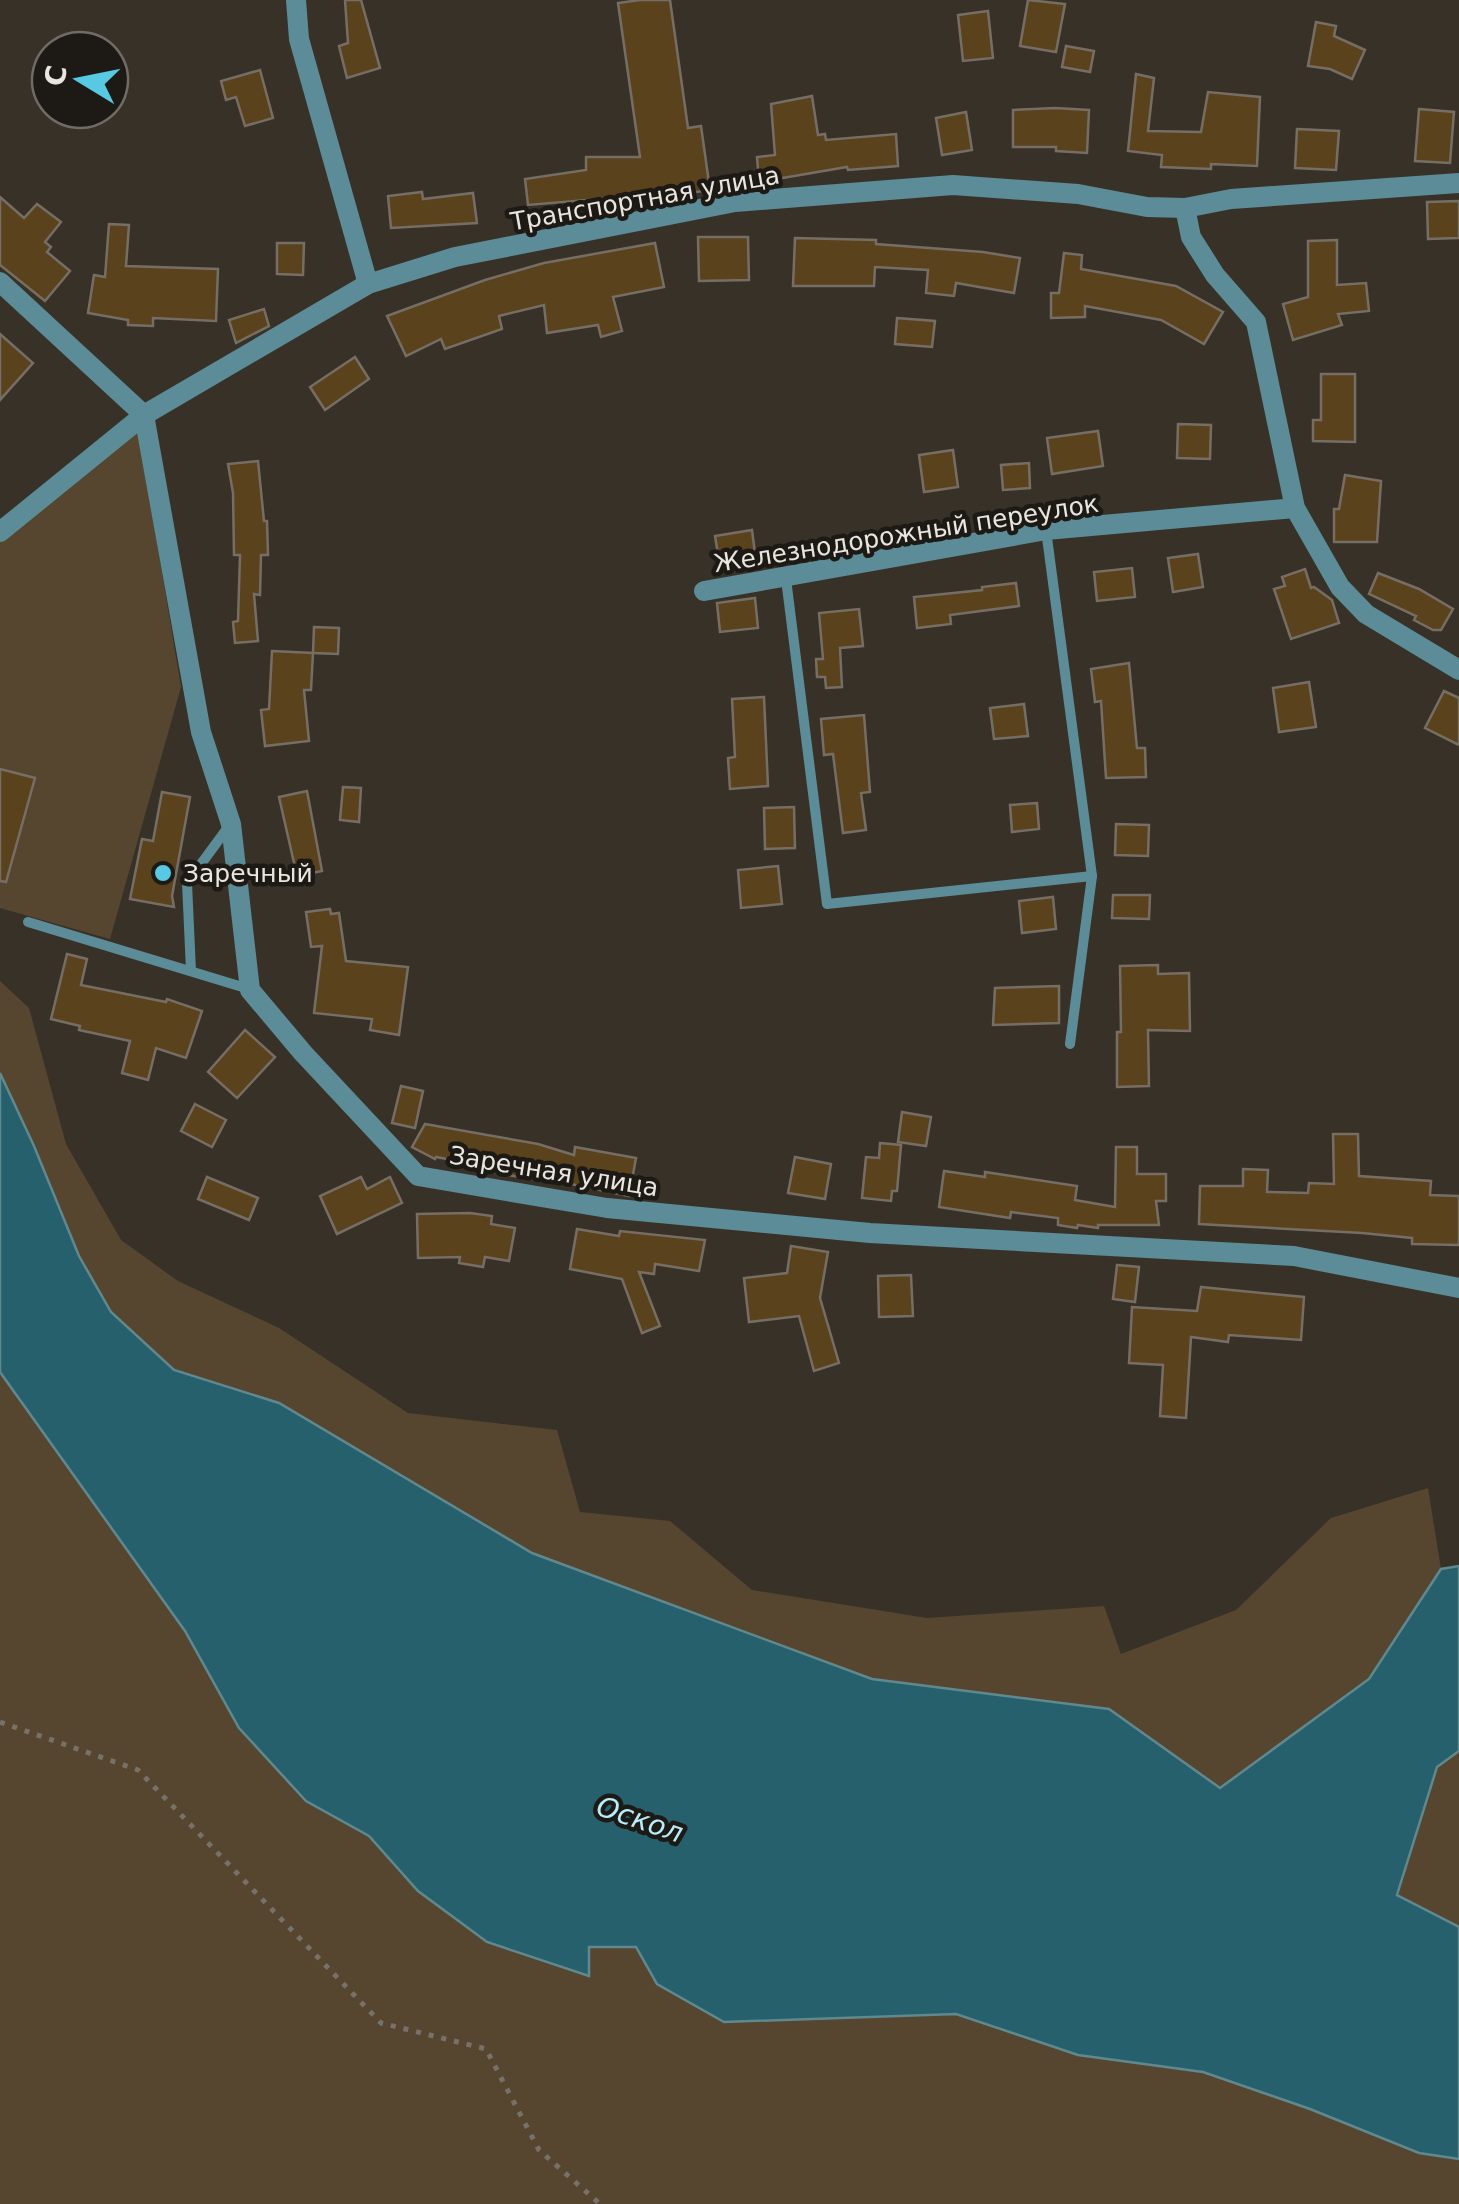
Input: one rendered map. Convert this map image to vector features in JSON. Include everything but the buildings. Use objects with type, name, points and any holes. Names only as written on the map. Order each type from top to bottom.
[{"type":"street","points":[[296,0],[298,39],[368,284]]},
{"type":"street","name":"Транспортная улица","points":[[144,415],[368,284],[454,257],[736,202],[953,185],[1078,194],[1147,207],[1185,208],[1232,199],[1459,182]]},
{"type":"street","points":[[1185,208],[1190,237],[1215,275],[1256,322],[1295,508],[1340,587],[1366,614],[1459,670]]},
{"type":"street","points":[[0,282],[144,415],[202,732],[231,824],[250,990]]},
{"type":"street","points":[[0,532],[144,415]]},
{"type":"street","name":"Железнодорожный переулок","points":[[704,592],[1046,530],[1295,508]]},
{"type":"street","name":"Заречная улица","points":[[250,990],[418,1176],[606,1208],[870,1234],[1294,1256],[1459,1288]]},
{"type":"lane","points":[[1046,530],[1092,876],[1070,1044]]},
{"type":"lane","points":[[786,579],[827,904],[1092,876]]},
{"type":"lane","points":[[191,971],[187,882],[231,824]]},
{"type":"lane","points":[[28,922],[250,990]]},
{"type":"path","points":[[0,1722],[138,1770],[381,2023],[486,2049],[539,2150],[600,2204]]},
{"type":"shaded area","points":[[138,428],[181,687],[110,939],[0,908],[0,537]]},
{"type":"shaded area","points":[[0,981],[29,1008],[66,1144],[121,1240],[178,1281],[279,1328],[408,1413],[557,1430],[580,1512],[670,1521],[752,1590],[927,1618],[1104,1606],[1121,1654],[1236,1610],[1331,1518],[1428,1488],[1441,1569],[1369,1679],[1220,1789],[1109,1709],[872,1679],[532,1553],[279,1403],[174,1370],[111,1312],[79,1256],[0,1073]]},
{"type":"shaded area","points":[[0,1372],[185,1631],[239,1728],[306,1801],[369,1836],[418,1891],[588,1976],[589,1947],[636,1947],[658,1984],[852,2016],[956,2014],[1078,2055],[1203,2072],[1419,2153],[1459,2159],[1459,2204],[0,2204]]},
{"type":"shaded area","points":[[1459,1751],[1459,1927],[1398,1896],[1437,1767]]},
{"type":"water","name":"Оскол","points":[[0,1073],[79,1256],[111,1312],[174,1370],[279,1403],[532,1553],[872,1679],[1109,1709],[1220,1788],[1369,1679],[1441,1569],[1459,1566],[1459,1751],[1437,1767],[1397,1895],[1459,1927],[1459,2159],[1419,2153],[1203,2072],[1078,2055],[956,2014],[724,2022],[657,1984],[636,1947],[589,1947],[589,1976],[487,1942],[418,1891],[369,1836],[306,1801],[239,1728],[185,1631],[0,1372]]},
{"type":"place","name":"Заречный","points":[[163,873]]}]
